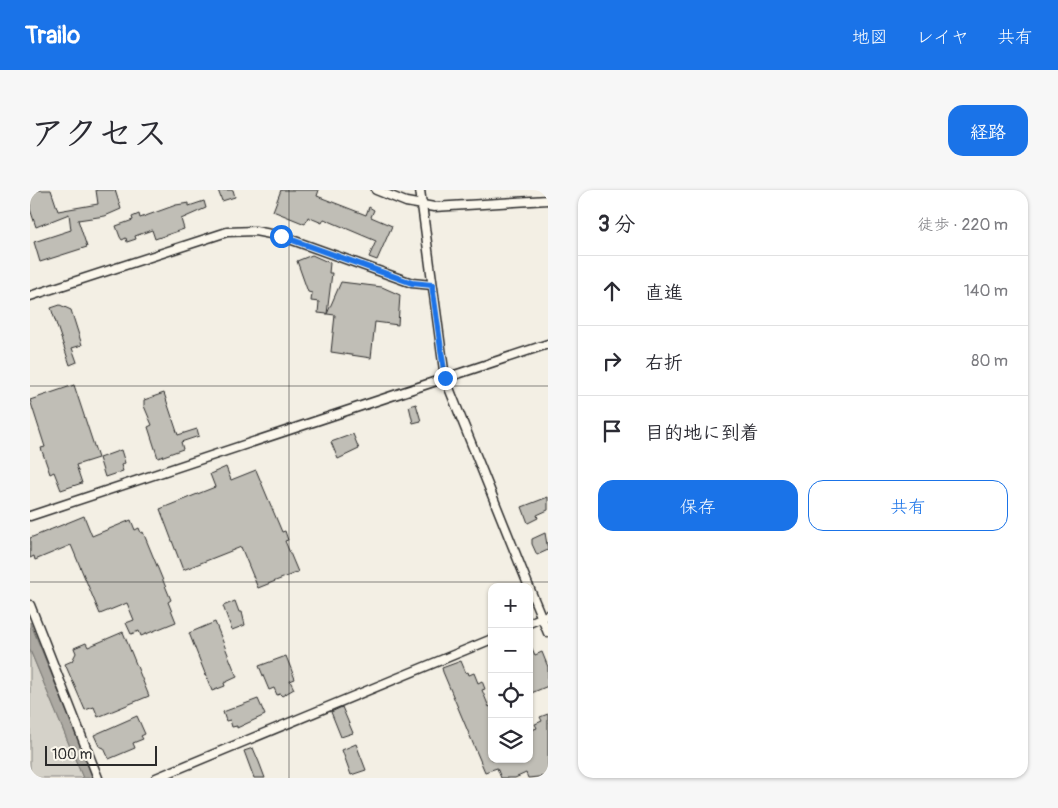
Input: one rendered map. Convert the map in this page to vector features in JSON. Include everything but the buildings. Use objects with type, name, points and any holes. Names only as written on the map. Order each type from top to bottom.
[{"type":"street","points":[[376,190],[406,202],[434,207],[548,200]]},
{"type":"street","points":[[420,190],[445,378],[527,583]]},
{"type":"street","points":[[30,296],[227,232],[255,231],[281,236],[412,283],[432,285]]},
{"type":"street","points":[[30,516],[548,344]]},
{"type":"street","points":[[533,594],[545,617],[548,634]]},
{"type":"street","points":[[30,604],[98,778]]},
{"type":"street","points":[[533,622],[545,617]]},
{"type":"street","points":[[156,778],[488,641]]},
{"type":"shaded area","points":[[30,622],[94,778],[83,778],[30,650]]},
{"type":"shaded area","points":[[30,650],[83,778],[30,778]]},
{"type":"route","points":[[281,236],[412,283],[432,285],[445,378]]}]
